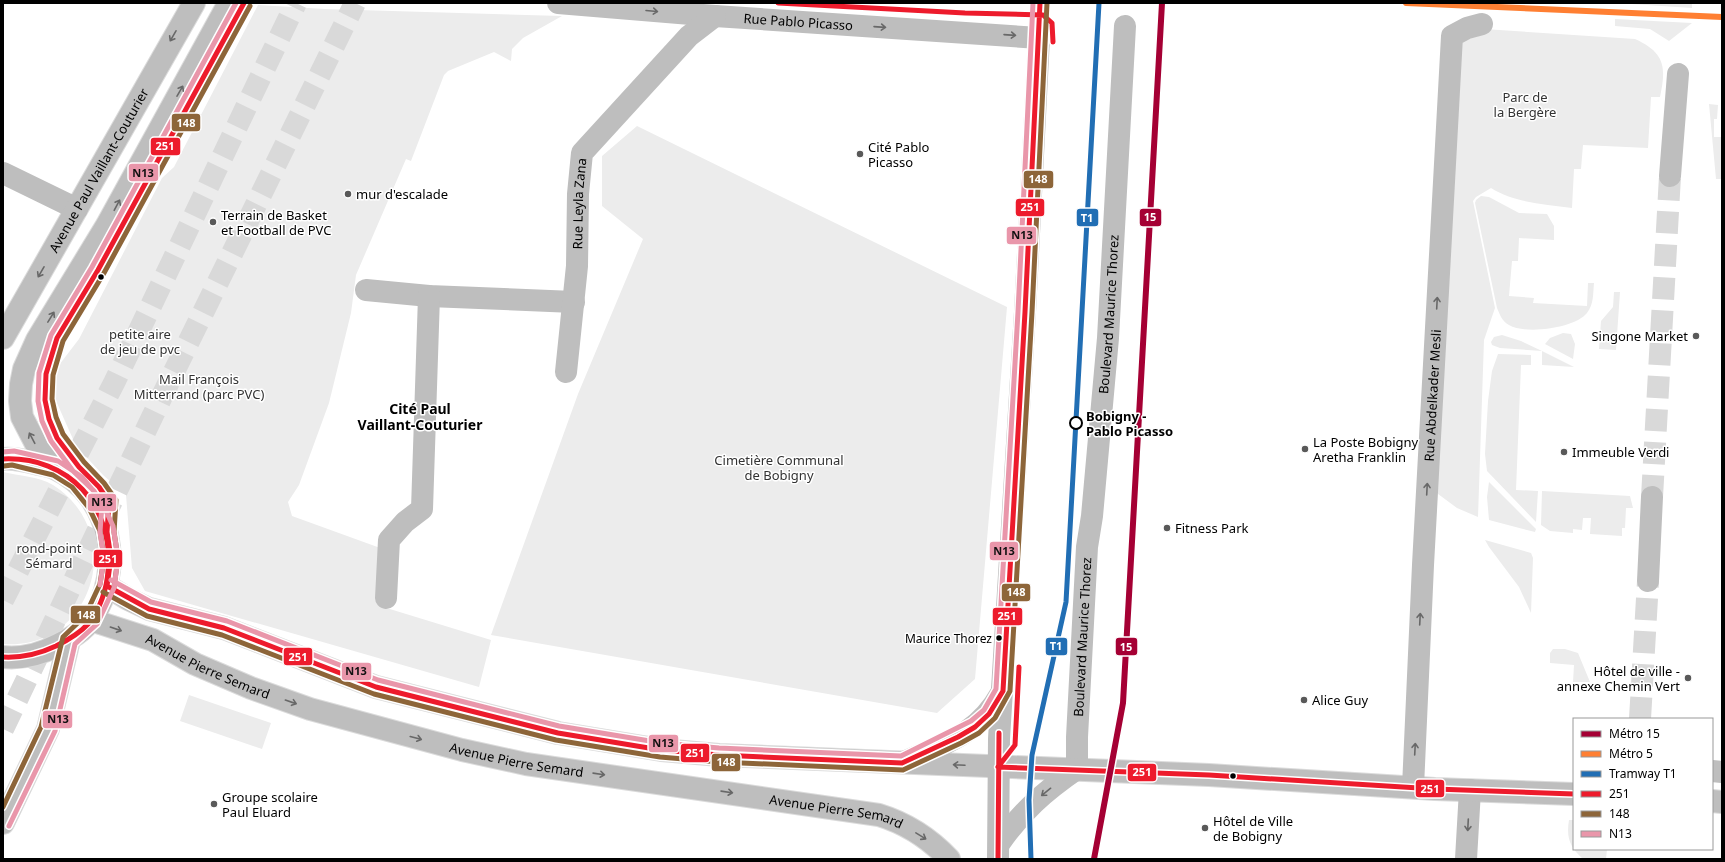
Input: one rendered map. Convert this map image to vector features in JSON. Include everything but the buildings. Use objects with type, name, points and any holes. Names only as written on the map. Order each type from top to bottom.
[{"type":"street","name":"Avenue Paul Vaillant-Couturier","points":[[3,338],[77,209],[149,78],[194,3]]},
{"type":"street","points":[[3,657],[13,658],[42,653],[69,640],[91,620],[107,586],[111,558],[107,529],[95,504],[77,482],[56,468],[37,446],[22,417],[20,401],[24,369],[37,340],[107,225],[229,3]]},
{"type":"street","name":"Rue Pablo Picasso","points":[[558,3],[715,16],[1039,38],[1003,691]]},
{"type":"street","name":"Rue Leyla Zana","points":[[566,372],[578,266],[578,194],[582,153],[689,36],[715,16]]},
{"type":"street","name":"Rue Abdelkader Mesli","points":[[1413,788],[1423,565],[1452,36],[1467,28],[1482,24]]},
{"type":"street","name":"Boulevard Maurice Thorez","points":[[1077,769],[1077,737],[1087,547],[1092,516],[1108,338],[1125,26]]},
{"type":"street","points":[[1670,176],[1678,74]]},
{"type":"street","points":[[3,173],[77,209]]},
{"type":"street","points":[[366,290],[429,296],[574,302]]},
{"type":"street","points":[[386,598],[389,540],[405,522],[422,509],[429,296]]},
{"type":"street","points":[[3,459],[12,458],[56,468]]},
{"type":"street","points":[[1648,581],[1652,497]]},
{"type":"street","points":[[107,586],[128,599],[149,609],[224,628],[376,687],[558,734],[661,750],[719,755],[998,768],[1077,769],[1209,775],[1413,788],[1573,794]]},
{"type":"street","name":"Avenue Pierre Semard","points":[[91,620],[153,640],[195,664],[251,688],[310,709],[462,750],[526,764],[879,815],[889,818],[932,843],[949,859]]},
{"type":"street","points":[[3,823],[48,729],[69,640]]},
{"type":"street","points":[[999,852],[998,768],[1003,691]]},
{"type":"street","points":[[902,763],[952,740],[975,727],[988,714],[1003,691]]},
{"type":"street","points":[[999,852],[1013,824],[1036,801],[1077,769]]},
{"type":"street","points":[[1466,859],[1470,790]]},
{"type":"green space","points":[[1616,3],[1692,3],[1692,8]]},
{"type":"green space","name":"Mail François Mitterrand (parc PVC)","points":[[258,5],[325,9],[562,16],[523,38],[512,49],[511,61],[494,52],[448,71],[444,75],[411,161],[406,159],[356,275],[351,313],[329,403],[299,485],[288,502],[292,516],[383,549],[380,606],[491,640],[479,687],[145,591],[132,568],[126,495],[103,475],[76,446],[53,394],[56,369],[79,339],[162,178],[174,167]]},
{"type":"green space","points":[[1615,19],[1692,23],[1669,41],[1650,29],[1615,26]]},
{"type":"green space","name":"Parc de la Bergère","points":[[1484,29],[1635,39],[1645,44],[1658,56],[1663,70],[1663,78],[1660,97],[1651,97],[1648,148],[1583,145],[1581,169],[1574,169],[1572,208],[1520,200],[1491,188],[1476,197],[1473,201],[1495,308],[1484,340],[1478,517],[1457,508],[1434,491],[1460,43]]},
{"type":"green space","points":[[1709,104],[1718,105],[1717,119],[1714,119],[1714,137],[1722,137],[1722,179],[1716,179]]},
{"type":"green space","name":"Cimetière Communal de Bobigny","points":[[637,126],[1007,307],[975,679],[937,713],[491,635],[578,394],[643,239],[602,206],[602,156]]},
{"type":"green space","points":[[1481,196],[1489,197],[1519,213],[1547,214],[1554,226],[1554,240],[1519,238],[1518,261],[1512,261],[1509,296],[1534,298],[1533,303],[1587,306],[1588,283],[1594,283],[1592,302],[1587,313],[1572,323],[1538,330],[1517,328],[1505,322],[1497,308],[1475,203]]},
{"type":"green space","points":[[1614,292],[1620,292],[1616,350],[1599,349],[1601,321],[1613,307]]},
{"type":"green space","points":[[1563,333],[1571,334],[1575,344],[1573,359],[1545,344],[1550,338]]},
{"type":"green space","points":[[1502,335],[1521,341],[1542,351],[1500,348],[1492,345],[1491,342],[1494,337]]},
{"type":"green space","points":[[1542,351],[1574,367],[1542,365]]},
{"type":"green space","points":[[1498,354],[1531,355],[1531,365],[1521,365],[1516,490],[1538,491],[1536,522],[1487,471],[1485,454],[1488,401],[1492,371]]},
{"type":"green space","name":"rond-point Sémard","points":[[3,472],[35,478],[47,482],[53,485],[76,506],[90,532],[94,559],[90,586],[78,610],[59,629],[34,641],[3,644]]},
{"type":"green space","points":[[1489,482],[1536,529],[1535,532],[1489,520],[1487,497]]},
{"type":"green space","points":[[1542,491],[1630,496],[1633,508],[1626,508],[1625,528],[1622,528],[1622,536],[1590,534],[1591,518],[1583,518],[1582,530],[1573,529],[1573,533],[1550,531],[1541,525]]},
{"type":"green space","points":[[1485,540],[1531,553],[1533,558],[1531,613],[1519,587]]},
{"type":"green space","points":[[1553,649],[1565,649],[1578,653],[1590,682],[1573,682],[1574,665],[1550,663],[1550,653]]},
{"type":"green space","points":[[189,695],[271,723],[262,749],[180,721]]},
{"type":"green space","points":[[1569,820],[1573,820],[1573,847],[1569,837]]},
{"type":"green space","points":[[1575,850],[1607,850],[1606,859],[1583,859]]},
{"type":"tunnel","points":[[3,600],[114,383],[296,3]]},
{"type":"tunnel","points":[[3,729],[165,390],[355,3]]},
{"type":"tunnel","points":[[1652,497],[1670,176]]},
{"type":"tunnel","points":[[1640,718],[1648,581]]},
{"type":"metro line","name":"15","points":[[1094,859],[1123,703],[1162,3]]},
{"type":"metro line","name":"5","points":[[1406,3],[1722,17]]},
{"type":"tram line","name":"T1","points":[[1031,859],[1029,800],[1032,755],[1066,602],[1099,3]]},
{"type":"transit line","name":"N13","points":[[100,585],[104,558],[100,532],[102,504],[94,491],[73,471],[51,441],[42,421],[38,401],[39,373],[51,335],[92,267],[236,3]]},
{"type":"transit line","name":"251","points":[[107,586],[111,558],[107,532],[109,502],[99,487],[79,467],[57,438],[49,419],[45,400],[46,374],[57,338],[98,270],[244,3]]},
{"type":"transit line","name":"251","points":[[778,3],[965,13],[1043,15],[1052,23],[1053,42]]},
{"type":"transit line","name":"N13","points":[[111,580],[151,602],[227,621],[378,680],[559,726],[662,743],[719,748],[901,756],[971,721],[984,710],[996,689],[1018,312],[1033,3]]},
{"type":"transit line","name":"251","points":[[107,586],[149,609],[224,628],[376,687],[558,733],[661,750],[719,755],[902,763],[958,737],[975,727],[989,714],[1003,691],[1025,312],[1040,3]]},
{"type":"transit line","name":"148","points":[[103,592],[147,616],[222,635],[374,694],[556,740],[660,757],[719,762],[903,770],[979,733],[995,718],[1010,691],[1032,312],[1047,3]]},
{"type":"transit line","name":"148","points":[[114,587],[118,558],[114,532],[116,500],[104,483],[84,462],[63,434],[56,417],[52,399],[53,375],[63,341],[104,273],[250,6]]},
{"type":"transit line","name":"N13","points":[[3,452],[14,451],[58,461],[82,477],[101,500],[113,526],[118,558],[114,588],[97,624],[75,644],[55,731],[9,826]]},
{"type":"transit line","name":"251","points":[[3,459],[27,460],[48,466],[67,476],[82,490],[95,506],[103,526],[108,547],[108,571],[104,592],[99,606],[88,624],[81,631],[56,646],[30,655],[3,657]]},
{"type":"transit line","name":"148","points":[[3,807],[41,727],[63,637],[85,616],[100,584],[104,558],[100,531],[89,508],[72,487],[53,475],[12,465],[4,466]]},
{"type":"transit line","name":"251","points":[[998,767],[1015,745],[1019,667]]},
{"type":"transit line","name":"251","points":[[998,859],[999,733]]},
{"type":"transit line","name":"251","points":[[998,767],[1209,775],[1435,789],[1573,794]]},
{"type":"place","name":"Cité Pablo Picasso","points":[[860,154]]},
{"type":"place","name":"mur d'escalade","points":[[348,194]]},
{"type":"place","name":"Terrain de Basket et Football de PVC","points":[[213,222]]},
{"type":"place","name":"Singone Market","points":[[1696,336]]},
{"type":"place","name":"Bobigny - Pablo Picasso","points":[[1076,423]]},
{"type":"place","name":"La Poste Bobigny Aretha Franklin","points":[[1305,449]]},
{"type":"place","name":"Immeuble Verdi","points":[[1564,452]]},
{"type":"place","name":"Fitness Park","points":[[1167,528]]},
{"type":"place","name":"Maurice Thorez","points":[[999,638]]},
{"type":"place","name":"Hôtel de ville - annexe Chemin Vert","points":[[1688,678]]},
{"type":"place","name":"Alice Guy","points":[[1304,700]]},
{"type":"place","name":"Groupe scolaire Paul Eluard","points":[[214,804]]},
{"type":"place","name":"Hôtel de Ville de Bobigny","points":[[1205,828]]},
{"type":"district","name":"Cité Paul Vaillant-Couturier","points":[[420,416]]},
{"type":"park label","name":"petite aire de jeu de pvc","points":[[140,342]]}]
